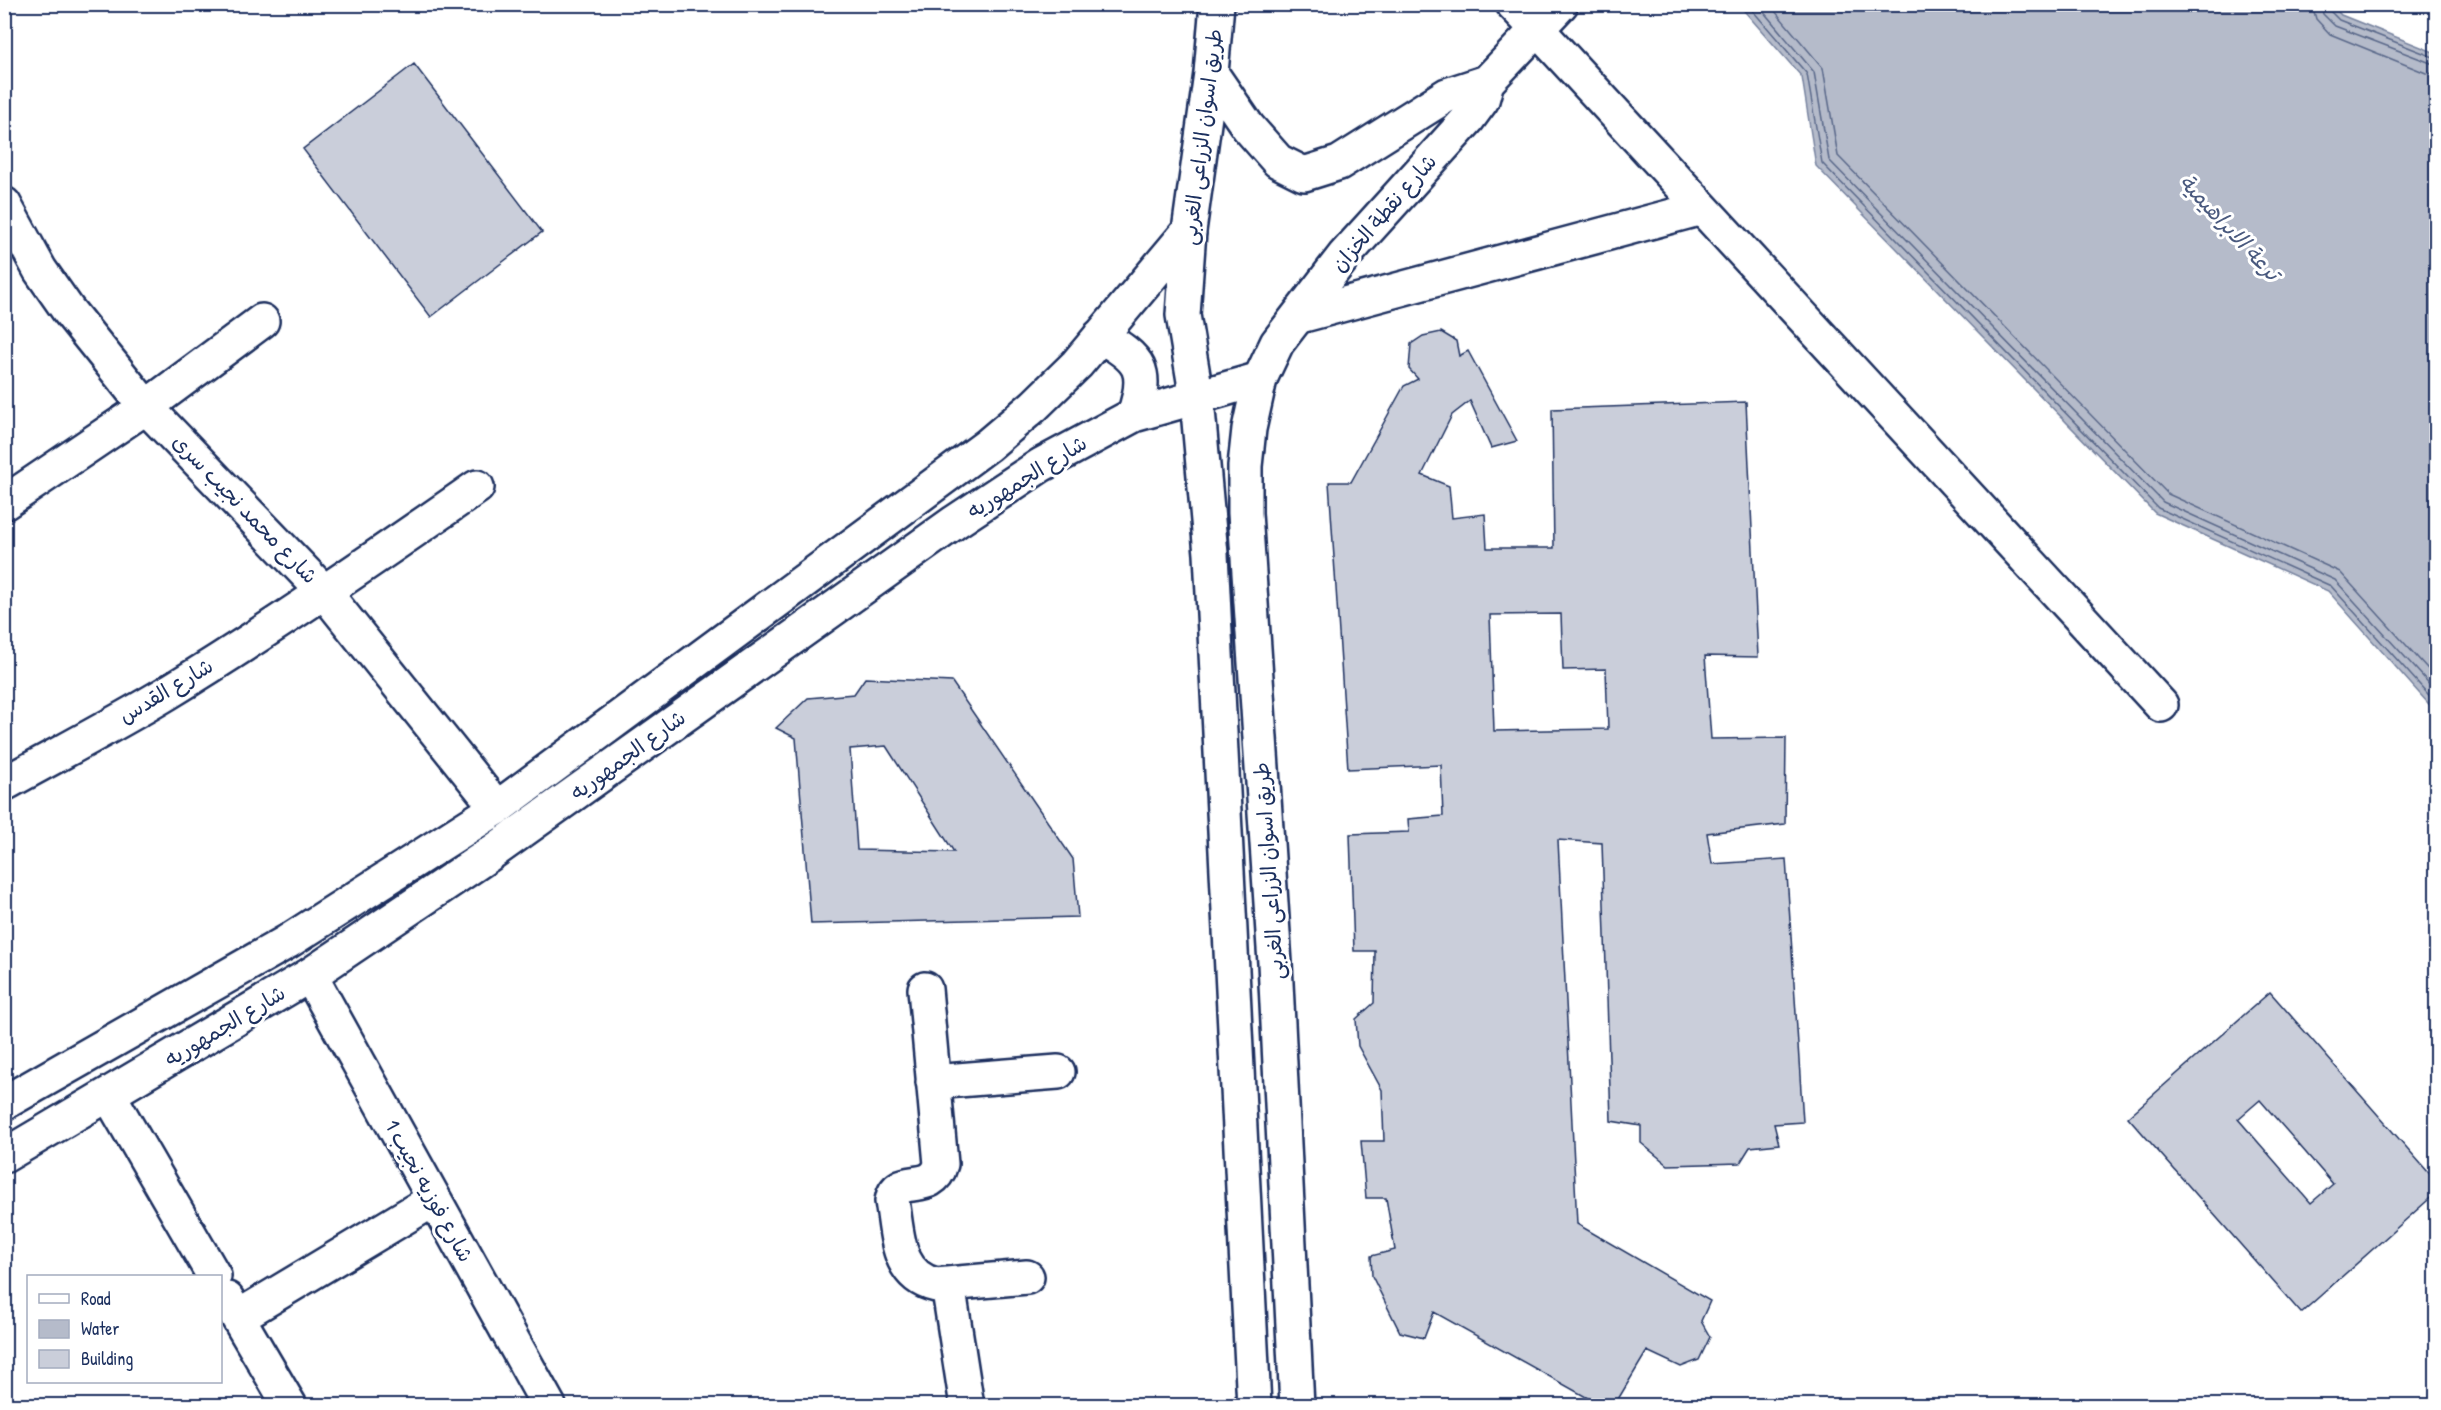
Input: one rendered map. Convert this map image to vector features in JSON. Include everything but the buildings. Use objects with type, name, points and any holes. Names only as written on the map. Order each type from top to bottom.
[{"type":"street","name":"طريق اسوان الزراعى الغربى","points":[[1217,4],[1211,73],[1190,231],[1184,315],[1197,399],[1211,554],[1254,1406]]},
{"type":"street","points":[[1513,4],[2161,705]]},
{"type":"street","name":"شارع نقطة الخزان","points":[[1211,73],[1248,127],[1278,161],[1304,174],[1339,163],[1447,95],[1487,82],[1561,4]]},
{"type":"street","name":"شارع نقطة الخزان","points":[[1277,343],[1344,256],[1468,119],[1482,100],[1487,82]]},
{"type":"street","name":"شارع محمد نجيب سرى","points":[[4,204],[40,270],[68,310],[146,407],[325,593],[497,808]]},
{"type":"street","points":[[1300,316],[1702,208]]},
{"type":"street","name":"شارع الجمهوريه","points":[[4,1103],[287,942],[497,808],[988,445],[1034,406],[1077,364],[1190,231]]},
{"type":"street","points":[[4,503],[146,407],[262,321]]},
{"type":"street","points":[[1100,336],[1133,357],[1140,372],[1142,392],[1134,416]]},
{"type":"street","name":"طريق اسوان الزراعى الغربى","points":[[1277,343],[1260,379],[1250,429],[1245,466],[1245,513],[1275,963],[1297,1406]]},
{"type":"street","name":"شارع الجمهوريه","points":[[4,1156],[310,975],[477,863],[980,505],[1041,465],[1134,416],[1260,379]]},
{"type":"street","name":"شارع القدس","points":[[4,784],[164,694],[325,593],[477,487]]},
{"type":"street","name":"شارع فوزيه نجيب 1","points":[[310,975],[549,1406]]},
{"type":"street","points":[[925,989],[941,1164],[939,1170],[925,1183],[897,1188],[891,1201],[905,1263],[913,1275],[924,1282],[936,1285],[1027,1277]]},
{"type":"street","points":[[933,1082],[1058,1072]]},
{"type":"street","points":[[109,1095],[213,1275]]},
{"type":"street","points":[[238,1317],[433,1200]]},
{"type":"street","points":[[948,1284],[967,1406]]},
{"type":"street","points":[[222,1290],[290,1406]]},
{"type":"water","name":"ترعة الابراهيمية","points":[[1739,5],[2332,5],[2341,15],[2436,53],[2436,712],[2328,591],[2155,513],[1816,166],[1802,77]]}]
